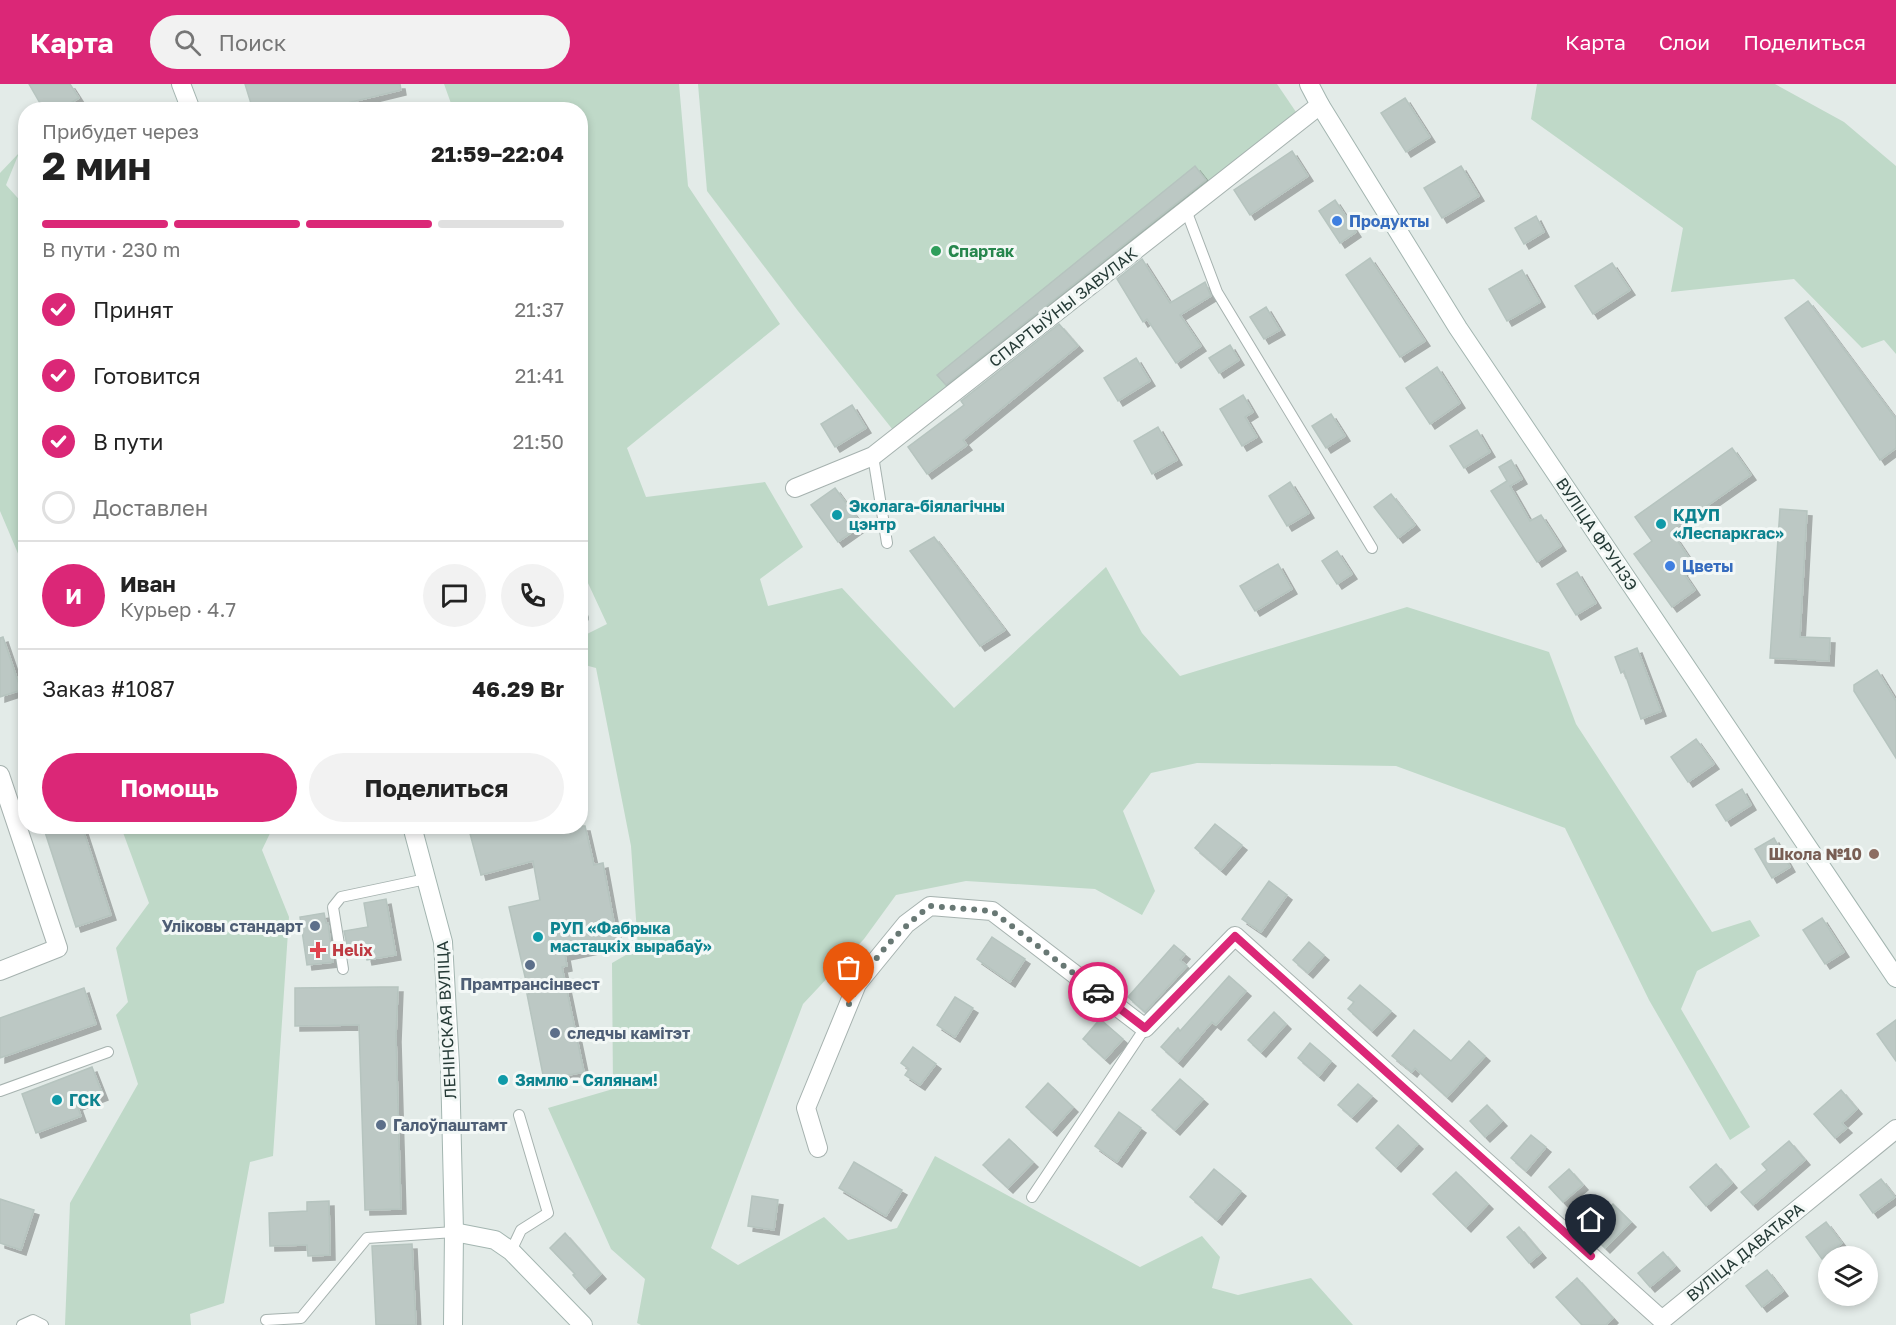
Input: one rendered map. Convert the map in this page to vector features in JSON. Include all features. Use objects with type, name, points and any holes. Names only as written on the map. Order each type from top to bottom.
[{"type":"street","points":[[181,84],[187,102]]},
{"type":"street","name":"ВУЛІЦА ФРУНЗЭ","points":[[1309,84],[1458,328],[1896,978]]},
{"type":"street","name":"СПАРТЫЎНЫ ЗАВУЛАК","points":[[795,488],[873,456],[1320,105]]},
{"type":"street","points":[[0,775],[18,829]]},
{"type":"street","points":[[0,971],[58,948],[20,834]]},
{"type":"street","name":"ЛЕНІНСКАЯ ВУЛІЦА","points":[[414,834],[443,942],[450,1065],[454,1232],[453,1325]]},
{"type":"street","points":[[818,1148],[806,1108],[857,984],[906,924],[930,906],[992,911],[1145,1028]]},
{"type":"street","name":"ВУЛІЦА ДАВАТАРА","points":[[1145,1028],[1235,936],[1659,1322],[1896,1129]]},
{"type":"street","points":[[454,1232],[495,1240],[511,1251],[583,1325]]},
{"type":"lane","points":[[1186,210],[1217,292],[1372,548]]},
{"type":"lane","points":[[873,456],[887,543]]},
{"type":"lane","points":[[343,969],[333,908],[341,897],[426,879]]},
{"type":"lane","points":[[1032,1197],[1145,1028]]},
{"type":"lane","points":[[0,1091],[108,1052]]},
{"type":"lane","points":[[511,1251],[521,1230],[549,1213],[519,1115]]},
{"type":"lane","points":[[266,1320],[301,1318],[367,1238],[454,1232]]},
{"type":"lane","points":[[22,1325],[33,1320],[43,1325]]},
{"type":"green space","points":[[444,84],[679,84],[688,186],[780,324],[627,448],[646,497],[765,482],[803,547],[760,579],[768,606],[842,588],[954,708],[1106,567],[1142,633],[1180,676],[1407,607],[1549,652],[1576,724],[1712,932],[1750,920],[1760,936],[1697,971],[1681,1009],[1750,1127],[1730,1140],[1649,1000],[1565,828],[1396,766],[1197,763],[1151,773],[1123,811],[1155,891],[1142,915],[1095,889],[966,881],[896,895],[864,939],[803,1004],[711,1248],[738,1265],[824,1217],[848,1240],[897,1228],[935,1156],[1140,1267],[1202,1236],[1220,1257],[1212,1288],[1238,1295],[1311,1278],[1353,1325],[641,1325],[637,1323],[645,1279],[611,1249],[548,1108],[613,1089],[612,963],[638,948],[631,846],[596,668],[588,666],[588,634],[607,624],[588,583],[588,102],[450,102]]},
{"type":"green space","name":"Спартак","points":[[698,84],[1277,84],[1296,112],[893,430],[798,311],[707,191]]},
{"type":"green space","points":[[1537,84],[1775,84],[1844,122],[1896,166],[1896,354],[1884,340],[1862,348],[1794,279],[1671,292],[1683,228],[1531,119]]},
{"type":"green space","points":[[18,154],[6,185],[18,198],[18,553],[0,511],[0,173]]},
{"type":"green space","points":[[124,834],[270,834],[262,850],[289,917],[273,1156],[250,1162],[224,1303],[190,1314],[191,1325],[65,1325],[70,1203],[138,1084],[116,1015],[128,1002],[116,948],[149,903]]},
{"type":"building","points":[[29,84],[70,84],[79,98],[72,102],[39,102]]},
{"type":"building","points":[[245,84],[400,84],[401,90],[352,102],[251,102]]},
{"type":"building","points":[[1405,98],[1430,137],[1406,152],[1381,113]]},
{"type":"building","points":[[1292,151],[1308,176],[1250,215],[1234,190]]},
{"type":"building","points":[[1195,166],[1206,180],[946,385],[937,375]]},
{"type":"building","points":[[1461,166],[1479,196],[1442,218],[1424,188]]},
{"type":"building","name":"Продукты","points":[[1335,200],[1356,232],[1340,243],[1319,211]]},
{"type":"building","points":[[1536,216],[1544,232],[1524,244],[1515,228]]},
{"type":"building","points":[[1370,258],[1425,341],[1400,357],[1346,275]]},
{"type":"building","points":[[1142,259],[1170,303],[1205,282],[1211,296],[1180,315],[1201,346],[1176,363],[1147,319],[1143,322],[1117,279]]},
{"type":"building","points":[[1612,263],[1630,290],[1593,314],[1575,286]]},
{"type":"building","points":[[1522,270],[1540,302],[1507,321],[1489,289]]},
{"type":"building","points":[[1808,301],[1896,419],[1896,448],[1880,460],[1785,318]]},
{"type":"building","points":[[1266,307],[1280,330],[1264,339],[1250,317]]},
{"type":"building","points":[[1059,324],[1078,346],[963,440],[967,445],[927,474],[908,447],[964,405],[961,401]]},
{"type":"building","points":[[1230,345],[1239,360],[1219,373],[1209,358]]},
{"type":"building","points":[[1136,358],[1150,381],[1118,401],[1104,378]]},
{"type":"building","points":[[1437,367],[1460,403],[1430,424],[1406,388]]},
{"type":"building","points":[[1243,395],[1253,412],[1245,417],[1257,437],[1242,446],[1220,409]]},
{"type":"building","points":[[852,405],[866,428],[835,447],[821,424]]},
{"type":"building","points":[[1331,414],[1345,436],[1326,448],[1312,426]]},
{"type":"building","points":[[1158,427],[1177,460],[1152,474],[1134,441]]},
{"type":"building","points":[[1477,430],[1490,452],[1464,468],[1450,446]]},
{"type":"building","name":"КДУП «Леспаркгас»","points":[[1732,448],[1751,475],[1671,531],[1691,561],[1682,571],[1695,590],[1672,607],[1634,554],[1652,541],[1635,517]]},
{"type":"building","points":[[1511,460],[1522,479],[1510,486],[1530,521],[1541,515],[1561,546],[1537,562],[1491,491],[1507,481],[1499,467]]},
{"type":"building","points":[[1290,482],[1309,513],[1287,526],[1269,496]]},
{"type":"building","name":"Эколага-біялагічны цэнтр","points":[[835,488],[862,525],[838,542],[811,505]]},
{"type":"building","points":[[1391,494],[1415,525],[1398,538],[1374,507]]},
{"type":"building","points":[[1780,509],[1807,511],[1800,637],[1830,638],[1829,661],[1770,658]]},
{"type":"building","points":[[934,537],[1005,630],[980,646],[910,551]]},
{"type":"building","points":[[1337,551],[1352,574],[1337,584],[1322,561]]},
{"type":"building","points":[[1278,564],[1292,589],[1255,611],[1240,586]]},
{"type":"building","points":[[1577,572],[1596,603],[1576,615],[1557,584]]},
{"type":"building","points":[[3,637],[18,681],[18,691],[0,697],[0,638]]},
{"type":"building","points":[[1637,648],[1661,711],[1641,719],[1624,671],[1621,673],[1615,657]]},
{"type":"building","points":[[1877,670],[1896,701],[1896,758],[1854,691],[1854,685]]},
{"type":"building","points":[[1696,739],[1714,764],[1688,782],[1671,757]]},
{"type":"building","points":[[1742,789],[1751,805],[1726,821],[1716,805]]},
{"type":"building","points":[[1215,824],[1242,845],[1221,870],[1195,848]]},
{"type":"building","points":[[46,834],[85,834],[111,915],[76,927]]},
{"type":"building","points":[[470,834],[587,834],[594,865],[603,863],[618,944],[565,955],[567,966],[562,967],[584,1072],[544,1080],[527,994],[529,994],[509,907],[540,900],[533,861],[481,875]]},
{"type":"building","points":[[1774,838],[1790,867],[1772,878],[1755,849]]},
{"type":"building","points":[[1269,881],[1287,895],[1261,932],[1242,919]]},
{"type":"building","points":[[386,899],[396,955],[367,960],[363,942],[347,945],[344,931],[368,927],[364,903]]},
{"type":"building","name":"Helix","points":[[324,913],[326,923],[328,923],[333,962],[307,965],[300,917]]},
{"type":"building","points":[[1822,918],[1844,952],[1825,964],[1803,930]]},
{"type":"building","points":[[992,937],[1025,959],[1010,982],[977,959]]},
{"type":"building","points":[[1309,942],[1324,955],[1308,973],[1293,960]]},
{"type":"building","points":[[1174,945],[1185,954],[1180,960],[1187,966],[1145,1012],[1128,997]]},
{"type":"building","points":[[1229,976],[1246,991],[1216,1025],[1212,1022],[1178,1062],[1161,1047],[1178,1028],[1180,1031]]},
{"type":"building","points":[[1360,985],[1391,1011],[1372,1031],[1348,1009],[1354,1002],[1348,998]]},
{"type":"building","points":[[398,987],[396,1037],[401,1209],[365,1210],[359,1025],[295,1026],[295,988]]},
{"type":"building","points":[[84,988],[96,1024],[0,1058],[0,1018]]},
{"type":"building","points":[[955,997],[973,1008],[955,1037],[937,1025]]},
{"type":"building","points":[[1274,1012],[1286,1024],[1261,1052],[1248,1040]]},
{"type":"building","points":[[1100,1019],[1123,1039],[1105,1059],[1083,1039]]},
{"type":"building","points":[[1896,1020],[1896,1061],[1877,1034]]},
{"type":"building","points":[[1414,1030],[1451,1061],[1469,1041],[1485,1056],[1447,1097],[1415,1068],[1412,1072],[1392,1056]]},
{"type":"building","points":[[1310,1043],[1331,1061],[1319,1076],[1298,1058]]},
{"type":"building","points":[[913,1047],[936,1064],[920,1085],[905,1075],[909,1069],[901,1063]]},
{"type":"building","name":"ГСК","points":[[92,1067],[103,1095],[77,1105],[81,1116],[36,1133],[22,1094]]},
{"type":"building","points":[[1180,1079],[1203,1099],[1175,1130],[1152,1110]]},
{"type":"building","points":[[1048,1083],[1073,1107],[1052,1131],[1026,1107]]},
{"type":"building","points":[[1358,1084],[1372,1096],[1352,1117],[1338,1105]]},
{"type":"building","points":[[1841,1090],[1857,1109],[1842,1123],[1847,1128],[1835,1138],[1814,1114]]},
{"type":"building","points":[[1487,1105],[1502,1121],[1485,1137],[1470,1121]]},
{"type":"building","points":[[1119,1112],[1141,1128],[1117,1162],[1095,1146]]},
{"type":"building","points":[[1398,1125],[1418,1144],[1396,1167],[1376,1148]]},
{"type":"building","points":[[1531,1135],[1546,1147],[1526,1171],[1511,1158]]},
{"type":"building","points":[[1009,1139],[1033,1162],[1008,1188],[983,1165]]},
{"type":"building","points":[[1789,1141],[1805,1160],[1753,1205],[1741,1192],[1767,1170],[1762,1164]]},
{"type":"building","points":[[854,1162],[902,1190],[886,1216],[839,1188]]},
{"type":"building","points":[[1716,1164],[1732,1183],[1706,1206],[1690,1187]]},
{"type":"building","points":[[1214,1169],[1241,1191],[1217,1220],[1190,1197]]},
{"type":"building","points":[[1569,1169],[1583,1185],[1563,1202],[1549,1187]]},
{"type":"building","points":[[1456,1172],[1488,1204],[1466,1227],[1433,1194]]},
{"type":"building","points":[[1881,1179],[1895,1197],[1873,1213],[1860,1195]]},
{"type":"building","points":[[752,1196],[778,1200],[774,1230],[748,1226]]},
{"type":"building","points":[[0,1199],[34,1210],[21,1250],[0,1243]]},
{"type":"building","points":[[329,1201],[330,1255],[308,1256],[307,1245],[270,1246],[269,1213],[307,1211],[307,1202]]},
{"type":"building","points":[[1613,1204],[1631,1222],[1605,1248],[1587,1230]]},
{"type":"building","points":[[1826,1222],[1842,1243],[1838,1246],[1818,1246],[1818,1254],[1806,1237]]},
{"type":"building","points":[[1519,1227],[1541,1253],[1529,1263],[1507,1237]]},
{"type":"building","points":[[565,1233],[601,1274],[585,1289],[573,1275],[575,1274],[550,1248]]},
{"type":"building","points":[[412,1244],[416,1325],[376,1325],[372,1246]]},
{"type":"building","points":[[1663,1252],[1675,1266],[1650,1287],[1638,1273]]},
{"type":"building","points":[[1767,1270],[1783,1291],[1762,1307],[1746,1286]]},
{"type":"building","points":[[1577,1278],[1613,1318],[1606,1325],[1582,1325],[1556,1297]]},
{"type":"way so far","points":[[849,1004],[857,984],[906,924],[930,906],[992,911],[1098,992]]},
{"type":"place","name":"Продукты","points":[[1337,221]]},
{"type":"place","name":"Спартак","points":[[936,251]]},
{"type":"place","name":"Эколага-біялагічны цэнтр","points":[[837,515]]},
{"type":"place","name":"КДУП «Леспаркгас»","points":[[1661,524]]},
{"type":"place","name":"Цветы","points":[[1670,566]]},
{"type":"place","name":"Школа №10","points":[[1874,854]]},
{"type":"place","name":"Уліковы стандарт","points":[[315,926]]},
{"type":"place","name":"РУП «Фабрыка мастацкіх вырабаў»","points":[[538,937]]},
{"type":"place","name":"Helix","points":[[318,950]]},
{"type":"place","name":"Прамтрансінвест","points":[[530,965]]},
{"type":"place","name":"следчы камітэт","points":[[555,1033]]},
{"type":"place","name":"Зямлю - Сялянам!","points":[[503,1080]]},
{"type":"place","name":"ГСК","points":[[57,1100]]},
{"type":"place","name":"Галоўпаштамт","points":[[381,1125]]},
{"type":"route","points":[[1098,992],[1145,1028],[1235,936],[1591,1256]]}]
